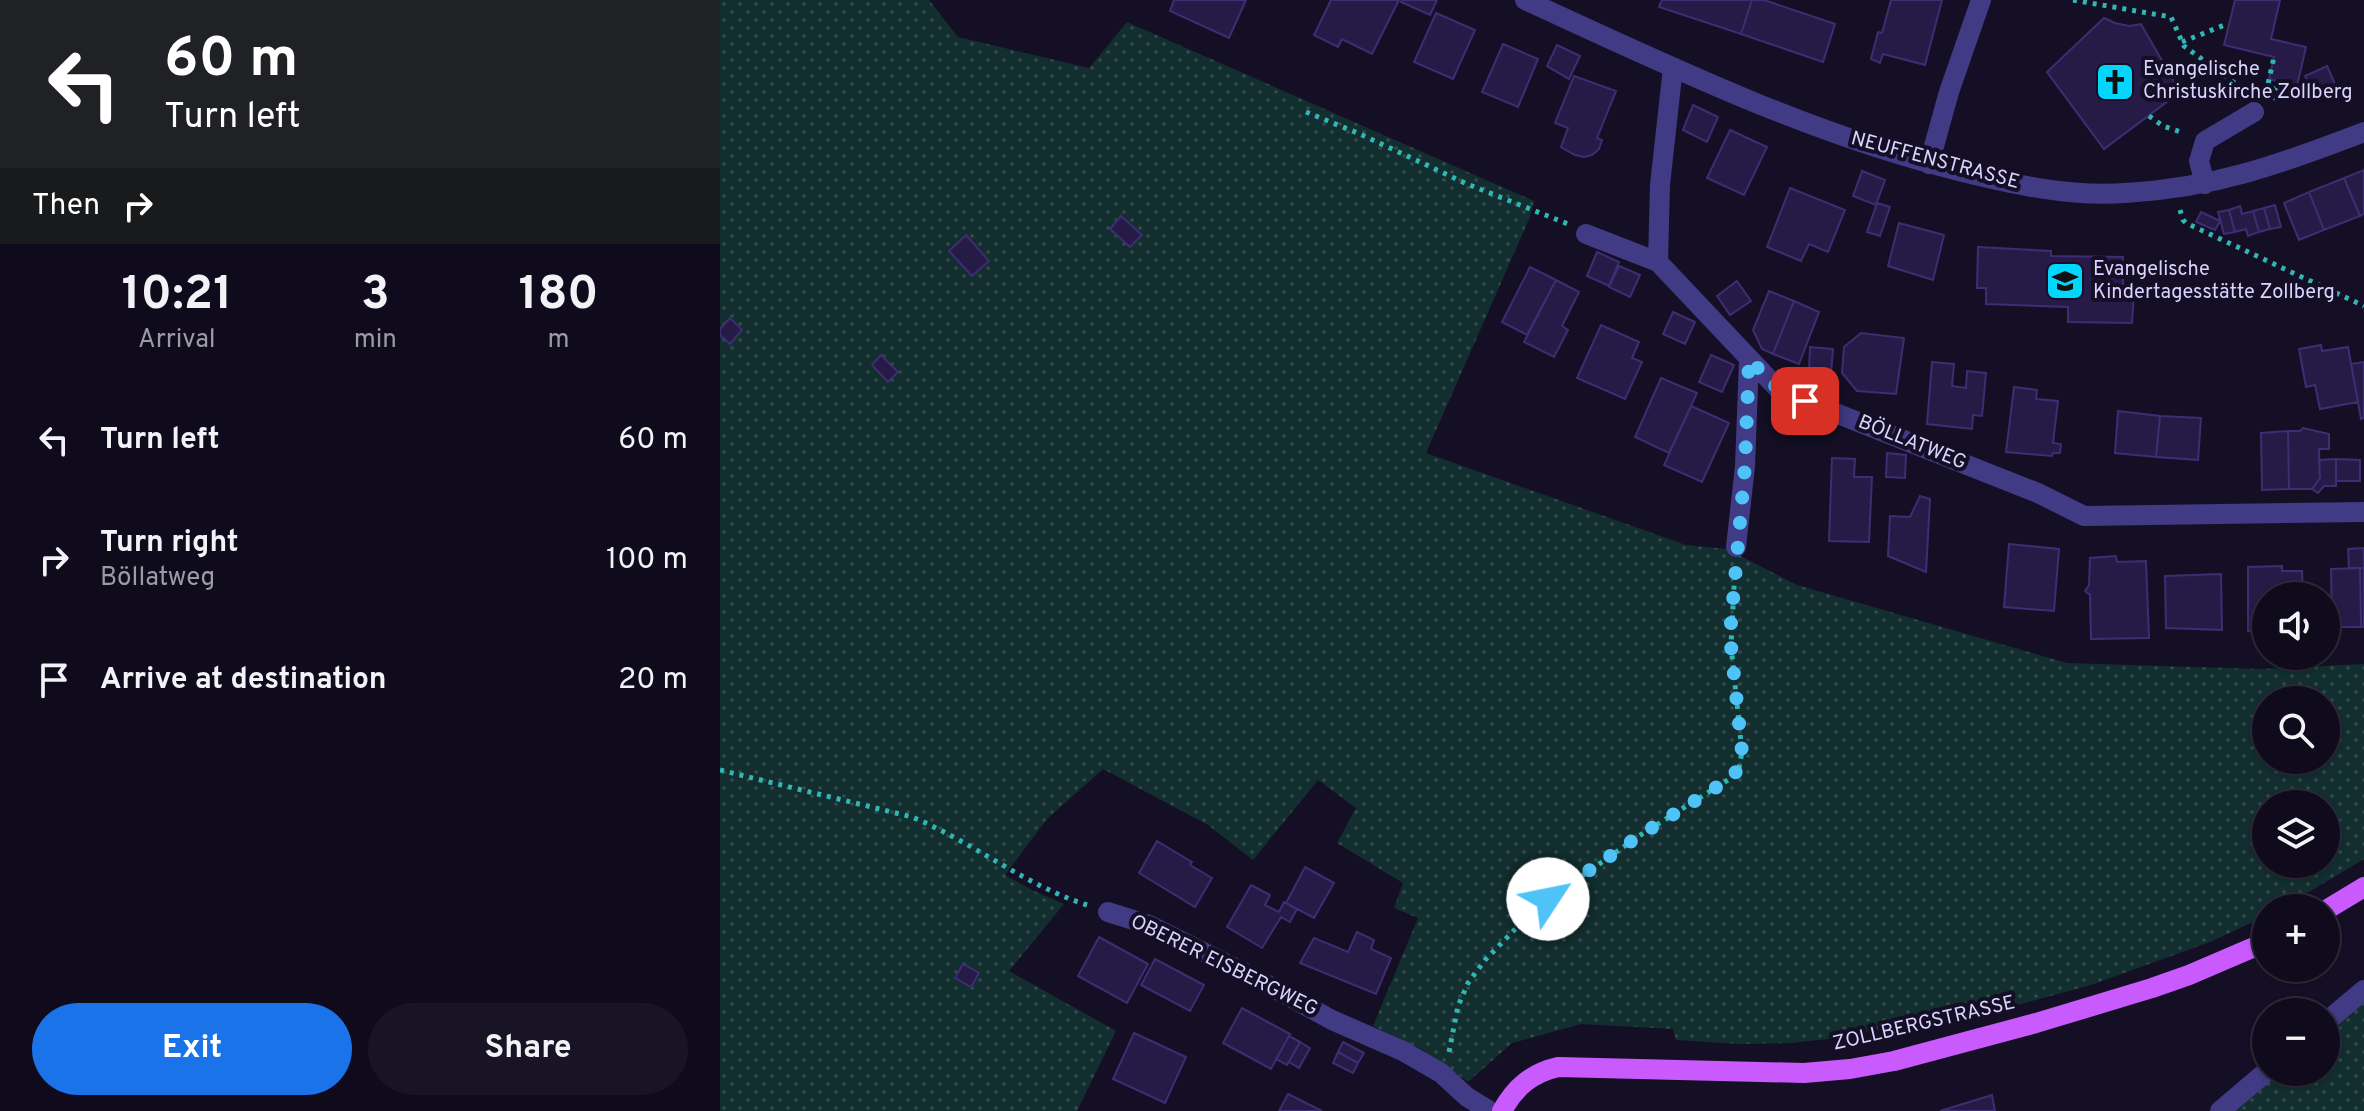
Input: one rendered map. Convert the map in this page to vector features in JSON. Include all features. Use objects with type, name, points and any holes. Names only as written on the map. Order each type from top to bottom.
[{"type":"main road","points":[[2340,902],[2364,887]]},
{"type":"main road","name":"ZOLLBERGSTRASSE","points":[[1502,1111],[1524,1082],[1558,1067],[1804,1073],[1894,1061],[2152,988],[2252,948]]},
{"type":"street","name":"NEUFFENSTRASSE","points":[[1525,0],[1673,67],[1843,137],[1929,164],[2039,189],[2121,194],[2205,184],[2280,164],[2364,132]]},
{"type":"street","points":[[1929,164],[1949,92],[1981,0]]},
{"type":"street","points":[[1586,234],[1658,262],[1660,185],[1673,67]]},
{"type":"street","points":[[2205,184],[2199,161],[2205,141],[2250,104]]},
{"type":"street","name":"BÖLLATWEG","points":[[1658,262],[1784,393],[2038,493],[2084,516],[2364,512]]},
{"type":"street","points":[[1736,547],[1745,466],[1749,359]]},
{"type":"street","name":"OBERER EISBERGWEG","points":[[1108,912],[1149,925],[1332,1020],[1403,1051],[1441,1073],[1467,1097],[1490,1111]]},
{"type":"street","points":[[2340,1010],[2364,990]]},
{"type":"street","points":[[2220,1111],[2252,1084]]},
{"type":"path","points":[[2073,0],[2171,17],[2184,46],[2240,87],[2250,104],[2263,107],[2274,57]]},
{"type":"path","points":[[2182,42],[2227,24]]},
{"type":"path","points":[[1306,112],[1467,184],[1572,225],[1586,234]]},
{"type":"path","points":[[2149,116],[2163,126],[2209,138]]},
{"type":"path","points":[[2175,189],[2186,223],[2364,306]]},
{"type":"path","points":[[1441,1073],[1462,994],[1474,974],[1504,939],[1548,899],[1731,778],[1739,768],[1742,752],[1731,623],[1736,547]]},
{"type":"path","name":"OBERER EISBERGWEG","points":[[720,770],[912,817],[1026,880],[1108,912]]},
{"type":"green space","points":[[720,0],[929,0],[958,37],[1089,68],[1127,22],[1534,201],[1530,217],[1426,453],[1686,545],[1727,549],[1797,585],[2067,663],[2252,670],[2340,670],[2340,665],[2364,664],[2364,859],[2340,873],[2340,790],[2252,790],[2252,878],[2332,878],[2305,894],[2252,894],[2252,922],[2210,942],[2091,985],[1940,1026],[1907,1024],[1837,1038],[1740,1044],[1676,1040],[1673,1029],[1581,1024],[1512,1043],[1468,1082],[1423,1050],[1373,1026],[1418,918],[1394,908],[1403,883],[1337,843],[1356,808],[1318,780],[1253,860],[1208,825],[1103,769],[1047,819],[1005,875],[1064,904],[1009,971],[1116,1031],[1077,1111],[720,1111]]},
{"type":"green space","points":[[2364,1000],[2364,1111],[2232,1111],[2261,1086],[2340,1086],[2340,1020]]},
{"type":"building","points":[[1174,0],[1246,0],[1229,38],[1170,11]]},
{"type":"building","points":[[1331,0],[1399,0],[1372,54],[1342,39],[1338,47],[1314,35]]},
{"type":"building","points":[[1402,0],[1437,0],[1430,15]]},
{"type":"building","points":[[1662,0],[1752,0],[1741,34],[1659,7]]},
{"type":"building","points":[[1752,0],[1764,0],[1835,24],[1823,62],[1741,34]]},
{"type":"building","points":[[1891,0],[1942,0],[1925,65],[1883,54],[1880,63],[1871,59]]},
{"type":"building","points":[[2235,0],[2280,0],[2271,39],[2306,47],[2297,86],[2269,79],[2274,57],[2224,45]]},
{"type":"building","points":[[1436,13],[1475,30],[1453,79],[1414,62]]},
{"type":"building","name":"Evangelische Christuskirche Zollberg","points":[[2104,18],[2129,26],[2141,24],[2180,92],[2104,149],[2047,72]]},
{"type":"building","points":[[1503,44],[1538,59],[1518,107],[1482,92]]},
{"type":"building","points":[[1557,45],[1580,56],[1569,79],[1547,66]]},
{"type":"building","points":[[2327,66],[2338,91],[2316,100],[2305,76]]},
{"type":"building","points":[[1574,76],[1616,91],[1597,138],[1602,140],[1599,149],[1584,157],[1561,147],[1568,128],[1555,123]]},
{"type":"building","points":[[1693,105],[1718,117],[1707,142],[1683,130]]},
{"type":"building","points":[[1730,130],[1767,147],[1744,195],[1707,178]]},
{"type":"building","points":[[2364,170],[2364,214],[2360,216],[2344,178]]},
{"type":"building","points":[[1862,171],[1885,180],[1876,205],[1853,196]]},
{"type":"building","points":[[2344,178],[2360,216],[2324,230],[2309,192]]},
{"type":"building","points":[[1790,188],[1845,210],[1828,252],[1809,244],[1801,261],[1767,247]]},
{"type":"building","points":[[2309,192],[2324,230],[2299,240],[2284,203]]},
{"type":"building","points":[[1877,203],[1890,207],[1880,236],[1867,232]]},
{"type":"building","points":[[2275,205],[2281,227],[2270,229],[2264,208]]},
{"type":"building","points":[[2240,206],[2242,214],[2253,211],[2259,232],[2248,236],[2246,229],[2235,232],[2229,210]]},
{"type":"building","points":[[2264,208],[2270,229],[2259,232],[2253,211]]},
{"type":"building","points":[[2229,210],[2235,232],[2224,234],[2218,212]]},
{"type":"building","points":[[2201,212],[2220,221],[2215,230],[2196,222]]},
{"type":"building","points":[[1121,216],[1142,235],[1130,247],[1110,229]]},
{"type":"building","points":[[1899,223],[1944,235],[1933,280],[1888,266]]},
{"type":"building","points":[[966,235],[989,261],[972,276],[949,251]]},
{"type":"building","name":"Evangelische Kindertagesstätte Zollberg","points":[[1978,247],[2051,251],[2051,256],[2123,257],[2123,285],[2119,285],[2119,293],[2134,294],[2132,323],[2068,322],[2068,307],[1986,304],[1986,288],[1977,288]]},
{"type":"building","points":[[1597,252],[1619,262],[1609,286],[1587,276]]},
{"type":"building","points":[[1619,266],[1640,275],[1630,297],[1609,287]]},
{"type":"building","points":[[1530,267],[1556,280],[1527,335],[1502,322]]},
{"type":"building","points":[[1556,280],[1579,292],[1562,326],[1568,330],[1554,357],[1524,342]]},
{"type":"building","points":[[1737,281],[1751,301],[1730,315],[1717,296]]},
{"type":"building","points":[[1769,291],[1794,301],[1773,354],[1762,349],[1753,330]]},
{"type":"building","points":[[1794,301],[1819,312],[1799,364],[1773,354]]},
{"type":"building","points":[[1673,312],[1695,322],[1685,344],[1663,334]]},
{"type":"building","points":[[730,318],[742,330],[730,344],[720,335],[720,329]]},
{"type":"building","points":[[1601,325],[1639,342],[1632,358],[1642,362],[1625,399],[1577,378]]},
{"type":"building","points":[[1861,333],[1904,338],[1896,394],[1857,391],[1842,373],[1844,347]]},
{"type":"building","points":[[2321,345],[2322,351],[2348,347],[2358,402],[2320,409],[2315,385],[2306,387],[2299,349]]},
{"type":"building","points":[[1810,347],[1833,349],[1831,373],[1809,371]]},
{"type":"building","points":[[881,355],[898,372],[888,382],[872,365]]},
{"type":"building","points":[[1711,355],[1734,365],[1722,392],[1699,382]]},
{"type":"building","points":[[1932,362],[1954,364],[1952,386],[1966,388],[1967,371],[1986,373],[1982,416],[1973,415],[1972,429],[1927,424]]},
{"type":"building","points":[[2364,362],[2364,418],[2361,419],[2351,364]]},
{"type":"building","points":[[1661,378],[1697,393],[1669,453],[1635,437]]},
{"type":"building","points":[[2014,387],[2037,390],[2036,399],[2058,401],[2053,443],[2061,444],[2060,453],[2053,453],[2052,456],[2006,452]]},
{"type":"building","points":[[1691,406],[1729,423],[1702,482],[1664,465]]},
{"type":"building","points":[[2118,411],[2160,416],[2156,457],[2115,453]]},
{"type":"building","points":[[2160,416],[2201,418],[2198,460],[2156,457]]},
{"type":"building","points":[[2303,428],[2329,434],[2329,449],[2319,449],[2320,478],[2312,489],[2289,489],[2288,431]]},
{"type":"building","points":[[2288,431],[2289,489],[2262,490],[2261,433]]},
{"type":"building","points":[[1887,453],[1906,455],[1905,478],[1886,477]]},
{"type":"building","points":[[1832,458],[1855,459],[1854,477],[1872,477],[1869,542],[1829,541]]},
{"type":"building","points":[[2336,459],[2336,486],[2324,486],[2318,493],[2312,489],[2320,478],[2319,460]]},
{"type":"building","points":[[2336,459],[2360,460],[2360,481],[2336,481]]},
{"type":"building","points":[[1920,496],[1930,499],[1926,572],[1888,556],[1890,516],[1910,517]]},
{"type":"building","points":[[2009,544],[2059,549],[2054,611],[2004,607]]},
{"type":"building","points":[[2364,548],[2364,568],[2349,568],[2348,549]]},
{"type":"building","points":[[2116,556],[2117,562],[2146,561],[2149,638],[2091,639],[2090,595],[2085,591],[2089,585],[2090,558]]},
{"type":"building","points":[[2282,566],[2282,571],[2302,571],[2302,582],[2252,582],[2252,631],[2248,631],[2248,567]]},
{"type":"building","points":[[2360,568],[2364,568],[2364,627],[2361,627]]},
{"type":"building","points":[[2360,568],[2361,627],[2340,627],[2340,582],[2331,582],[2331,569]]},
{"type":"building","points":[[2221,574],[2222,630],[2166,628],[2165,576]]},
{"type":"building","points":[[1157,841],[1212,878],[1195,907],[1139,873]]},
{"type":"building","points":[[1305,867],[1334,883],[1314,918],[1286,903]]},
{"type":"building","points":[[1251,885],[1270,895],[1265,905],[1279,912],[1284,902],[1297,909],[1290,922],[1281,917],[1262,948],[1227,927]]},
{"type":"building","points":[[1357,932],[1374,940],[1371,949],[1391,958],[1376,994],[1300,963],[1314,938],[1348,952]]},
{"type":"building","points":[[1099,937],[1148,964],[1127,1003],[1078,976]]},
{"type":"building","points":[[1155,959],[1204,985],[1190,1011],[1141,985]]},
{"type":"building","points":[[963,964],[979,973],[971,987],[955,978]]},
{"type":"building","points":[[1242,1008],[1290,1034],[1271,1069],[1223,1043]]},
{"type":"building","points":[[1134,1033],[1186,1057],[1165,1103],[1113,1079]]},
{"type":"building","points":[[1289,1036],[1300,1042],[1287,1065],[1276,1059]]},
{"type":"building","points":[[1300,1042],[1310,1048],[1299,1068],[1289,1062]]},
{"type":"building","points":[[1343,1042],[1364,1053],[1358,1063],[1338,1052]]},
{"type":"building","points":[[1338,1052],[1358,1063],[1353,1073],[1333,1063]]},
{"type":"building","points":[[1288,1094],[1322,1111],[1279,1111]]},
{"type":"building","points":[[1992,1095],[1995,1111],[1940,1111]]},
{"type":"place","name":"Evangelische Christuskirche Zollberg","points":[[2115,82]]},
{"type":"place","name":"Evangelische Kindertagesstätte Zollberg","points":[[2065,281]]},
{"type":"route","points":[[1548,899],[1731,778],[1739,768],[1742,752],[1731,623],[1745,466],[1749,359],[1780,391],[1805,401]]}]
